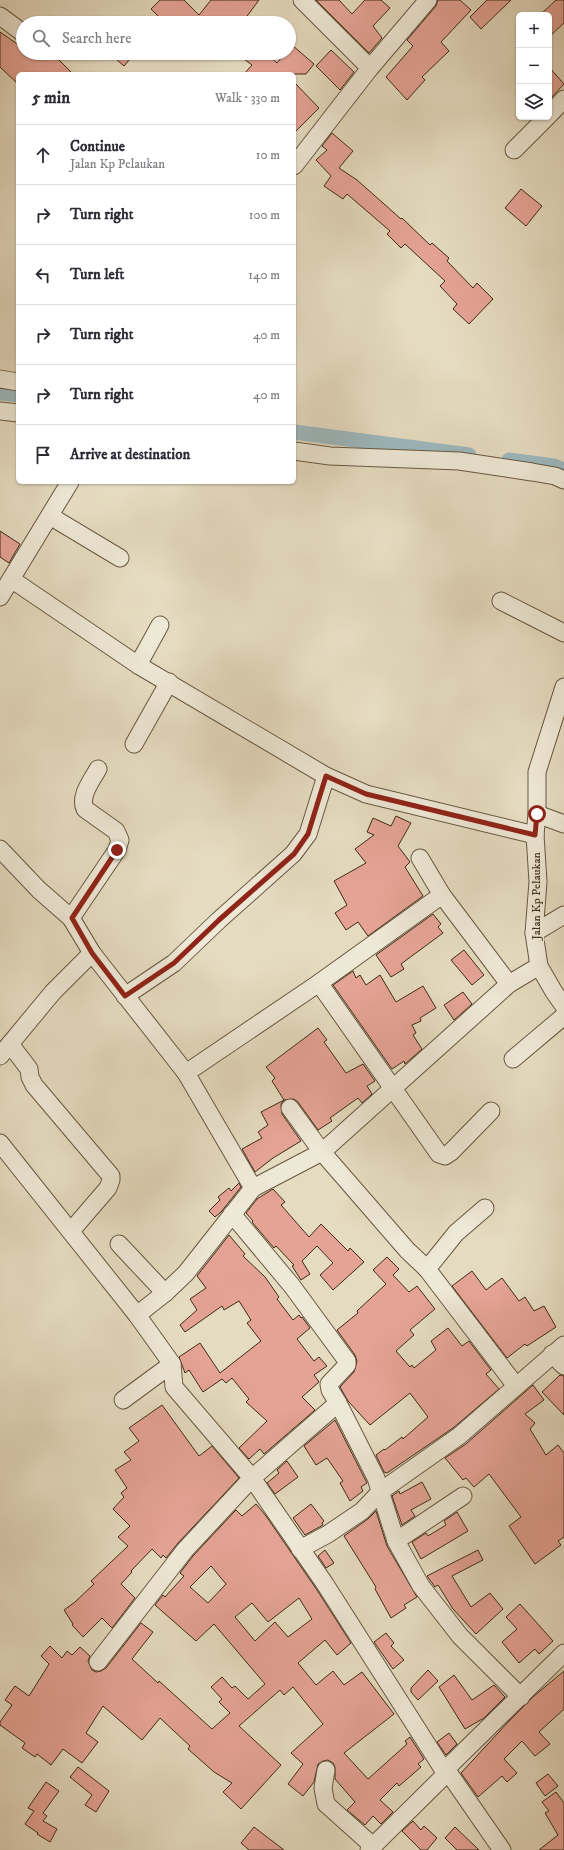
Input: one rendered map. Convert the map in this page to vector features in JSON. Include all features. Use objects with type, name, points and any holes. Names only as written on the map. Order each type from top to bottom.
[{"type":"street","points":[[302,0],[370,68]]},
{"type":"street","points":[[296,163],[370,68],[428,0]]},
{"type":"street","points":[[0,16],[16,28]]},
{"type":"street","points":[[552,112],[564,100]]},
{"type":"street","points":[[514,150],[544,120]]},
{"type":"street","points":[[0,379],[16,382]]},
{"type":"street","points":[[0,411],[16,413]]},
{"type":"street","points":[[296,451],[330,456],[459,461],[555,476],[564,480]]},
{"type":"street","points":[[0,597],[69,484]]},
{"type":"street","points":[[50,516],[120,558]]},
{"type":"street","points":[[11,579],[138,665],[326,776],[366,794],[535,835]]},
{"type":"street","points":[[500,601],[564,633]]},
{"type":"street","points":[[138,665],[160,624]]},
{"type":"street","points":[[134,744],[168,682]]},
{"type":"street","name":"Jalan Kp Pelaukan","points":[[564,687],[537,772],[537,814],[535,835],[538,882],[534,933],[539,966],[564,1006]]},
{"type":"street","points":[[72,918],[117,850],[120,840],[116,832],[85,809],[83,804],[84,796],[98,769]]},
{"type":"street","points":[[125,996],[174,963],[219,920],[294,854],[308,834],[326,776]]},
{"type":"street","points":[[537,814],[564,824]]},
{"type":"street","points":[[0,849],[39,890],[72,918],[92,953],[186,1073],[253,1188]]},
{"type":"street","points":[[420,858],[442,895],[509,984]]},
{"type":"street","points":[[186,1073],[319,983],[442,895]]},
{"type":"street","points":[[534,933],[564,915]]},
{"type":"street","points":[[71,1231],[108,1188],[111,1176],[34,1085],[30,1077],[29,1069],[5,1050],[53,992],[92,953]]},
{"type":"street","points":[[137,1315],[165,1293],[186,1273],[253,1188],[322,1152],[509,984],[539,966]]},
{"type":"street","points":[[319,983],[439,1154],[445,1156],[451,1152],[491,1110]]},
{"type":"street","points":[[513,1059],[564,1016]]},
{"type":"street","points":[[290,1108],[322,1152],[407,1250],[427,1269],[516,1386]]},
{"type":"street","points":[[0,1143],[137,1315],[172,1364],[174,1387],[252,1478],[300,1548],[446,1772],[502,1850]]},
{"type":"street","points":[[427,1269],[456,1233],[484,1208]]},
{"type":"street","points":[[232,1214],[292,1286],[347,1361],[347,1365],[329,1384],[330,1390],[338,1403],[381,1491],[396,1541],[421,1586],[460,1636],[521,1697]]},
{"type":"street","points":[[119,1244],[165,1293]]},
{"type":"street","points":[[300,1548],[347,1522],[362,1511],[381,1491],[458,1436],[558,1350],[564,1366]]},
{"type":"street","points":[[123,1400],[172,1364]]},
{"type":"street","points":[[98,1662],[184,1550],[252,1478],[338,1403]]},
{"type":"street","points":[[396,1541],[463,1496]]},
{"type":"street","points":[[326,1770],[323,1788],[326,1804],[371,1848],[564,1654]]},
{"type":"building","points":[[160,0],[184,0],[199,15],[211,0],[259,0],[247,16],[158,16],[151,9]]},
{"type":"building","points":[[316,0],[339,0],[352,14],[365,0],[381,0],[390,8],[373,26],[382,38],[369,53]]},
{"type":"building","points":[[438,0],[460,0],[471,10],[441,42],[449,51],[422,77],[425,80],[407,100],[386,77],[413,46],[407,40],[436,6]]},
{"type":"building","points":[[487,0],[511,0],[481,29],[470,17]]},
{"type":"building","points":[[556,0],[564,0],[564,23],[552,34],[552,12],[543,12]]},
{"type":"building","points":[[0,32],[16,43],[16,60],[59,60],[71,72],[16,72],[16,82],[0,67]]},
{"type":"building","points":[[296,48],[314,64],[306,74],[296,74],[296,72],[246,72],[252,65],[245,60],[274,60],[277,63],[279,60],[296,60]]},
{"type":"building","points":[[331,50],[354,72],[340,90],[316,66]]},
{"type":"building","points":[[117,60],[129,60],[124,66]]},
{"type":"building","points":[[552,70],[564,84],[552,97]]},
{"type":"building","points":[[296,84],[319,108],[296,131]]},
{"type":"building","points":[[332,133],[353,151],[339,168],[357,180],[401,219],[402,218],[430,245],[432,243],[449,258],[447,261],[473,288],[477,283],[493,299],[469,324],[453,309],[457,304],[440,286],[445,281],[405,244],[401,248],[387,234],[390,231],[347,194],[343,199],[324,186],[331,176],[316,160],[327,150],[322,146]]},
{"type":"building","points":[[521,189],[542,206],[526,226],[505,208]]},
{"type":"building","points":[[0,531],[20,544],[9,563],[0,557]]},
{"type":"building","points":[[396,816],[411,823],[398,846],[410,862],[405,867],[423,896],[368,936],[358,922],[346,930],[335,913],[347,905],[334,881],[366,863],[355,849],[374,835],[367,832],[373,818],[391,826]]},
{"type":"building","points":[[433,914],[441,924],[438,927],[443,933],[401,964],[404,969],[391,977],[376,955]]},
{"type":"building","points":[[464,950],[484,975],[472,985],[451,960]]},
{"type":"building","points":[[353,971],[356,978],[360,975],[366,985],[380,975],[396,1002],[423,986],[436,1008],[420,1018],[421,1021],[412,1025],[416,1033],[413,1035],[422,1049],[405,1064],[404,1061],[392,1069],[333,985]]},
{"type":"building","points":[[463,992],[472,1004],[454,1020],[444,1005]]},
{"type":"building","points":[[318,1028],[327,1040],[324,1042],[346,1073],[363,1064],[375,1081],[367,1086],[372,1094],[362,1103],[358,1098],[330,1118],[332,1121],[318,1130],[298,1102],[294,1099],[284,1100],[272,1081],[275,1078],[266,1067]]},
{"type":"building","points":[[284,1100],[281,1104],[282,1114],[301,1141],[273,1158],[255,1172],[242,1149],[262,1138],[258,1132],[268,1125],[261,1112]]},
{"type":"building","points":[[239,1183],[241,1187],[221,1212],[215,1217],[209,1211],[220,1200],[218,1197],[229,1188],[231,1191]]},
{"type":"building","points":[[273,1189],[285,1202],[281,1205],[309,1237],[321,1224],[348,1251],[350,1248],[364,1262],[333,1290],[320,1275],[333,1263],[317,1246],[302,1261],[310,1274],[301,1280],[292,1266],[294,1265],[276,1246],[274,1248],[246,1213],[257,1199]]},
{"type":"building","points":[[229,1235],[245,1254],[243,1256],[265,1277],[279,1297],[277,1299],[293,1320],[299,1315],[301,1318],[302,1317],[310,1328],[297,1339],[314,1361],[319,1357],[327,1366],[314,1375],[319,1382],[302,1397],[315,1410],[264,1454],[260,1449],[249,1459],[239,1448],[267,1421],[246,1402],[249,1399],[232,1378],[226,1383],[222,1379],[203,1392],[189,1370],[185,1373],[179,1357],[200,1343],[220,1373],[261,1341],[247,1323],[251,1320],[239,1301],[224,1310],[222,1306],[185,1332],[180,1325],[197,1310],[190,1299],[206,1288],[197,1276]]},
{"type":"building","points":[[387,1257],[399,1269],[393,1275],[409,1292],[417,1286],[435,1309],[410,1330],[414,1335],[396,1351],[410,1367],[412,1365],[414,1368],[436,1350],[431,1341],[448,1328],[462,1346],[469,1341],[491,1370],[486,1374],[499,1389],[453,1428],[387,1473],[384,1472],[376,1455],[402,1437],[403,1439],[428,1417],[410,1393],[370,1425],[348,1401],[340,1387],[354,1372],[357,1361],[355,1355],[337,1330],[358,1313],[357,1311],[386,1284],[373,1270]]},
{"type":"building","points":[[472,1271],[486,1290],[502,1278],[519,1301],[525,1297],[534,1311],[544,1306],[556,1327],[527,1346],[525,1344],[507,1358],[452,1286]]},
{"type":"building","points":[[560,1375],[564,1376],[564,1415],[542,1392]]},
{"type":"building","points":[[533,1385],[544,1400],[525,1414],[535,1423],[530,1429],[546,1455],[558,1445],[564,1453],[564,1537],[558,1541],[561,1545],[535,1564],[509,1526],[521,1517],[489,1474],[474,1487],[466,1478],[463,1480],[445,1458],[466,1444]]},
{"type":"building","points":[[162,1405],[199,1456],[212,1446],[239,1478],[178,1543],[166,1558],[163,1555],[161,1558],[152,1549],[131,1571],[132,1572],[121,1584],[135,1598],[112,1628],[102,1618],[83,1637],[72,1625],[73,1624],[64,1610],[94,1584],[91,1581],[128,1546],[118,1537],[130,1526],[113,1509],[124,1497],[121,1493],[127,1488],[115,1470],[131,1460],[124,1452],[139,1441],[129,1428]]},
{"type":"building","points":[[335,1420],[367,1483],[361,1487],[363,1491],[350,1501],[340,1483],[343,1481],[327,1458],[316,1465],[304,1446]]},
{"type":"building","points":[[287,1461],[298,1477],[275,1494],[267,1483],[279,1473],[277,1470]]},
{"type":"building","points":[[422,1482],[431,1499],[411,1510],[415,1516],[402,1525],[392,1496],[399,1491],[400,1494]]},
{"type":"building","points":[[256,1504],[266,1516],[317,1590],[351,1643],[337,1655],[325,1640],[298,1663],[316,1685],[333,1671],[344,1685],[362,1672],[394,1714],[344,1753],[368,1779],[407,1744],[405,1741],[410,1737],[424,1759],[418,1764],[421,1767],[399,1786],[397,1783],[380,1800],[393,1812],[381,1824],[373,1816],[365,1825],[347,1810],[355,1802],[335,1779],[335,1767],[333,1763],[328,1760],[318,1764],[314,1782],[303,1796],[288,1784],[303,1764],[291,1753],[323,1724],[293,1687],[284,1695],[280,1690],[239,1726],[281,1765],[241,1809],[223,1792],[232,1783],[214,1772],[188,1749],[190,1746],[160,1718],[142,1740],[103,1706],[86,1733],[98,1742],[82,1763],[63,1749],[51,1765],[37,1754],[35,1757],[22,1748],[25,1743],[0,1725],[0,1722],[12,1705],[5,1700],[15,1686],[29,1696],[49,1664],[41,1656],[50,1646],[62,1658],[67,1651],[72,1655],[80,1647],[90,1656],[88,1661],[92,1670],[96,1672],[101,1671],[106,1668],[141,1623],[153,1632],[132,1659],[158,1683],[159,1681],[212,1729],[230,1713],[219,1702],[222,1699],[211,1687],[222,1677],[232,1688],[235,1686],[248,1699],[265,1684],[214,1624],[196,1641],[155,1605],[163,1595],[165,1597],[184,1576],[180,1573],[193,1556],[236,1510],[242,1516]],"holes":[[[211,1566],[226,1584],[208,1603],[190,1587]],[[299,1598],[312,1619],[288,1637],[275,1622],[255,1641],[235,1617],[252,1603],[268,1622]]]},
{"type":"building","points":[[311,1504],[324,1521],[322,1523],[323,1525],[305,1535],[293,1518]]},
{"type":"building","points":[[376,1511],[387,1546],[417,1597],[404,1605],[406,1608],[391,1618],[375,1589],[376,1587],[344,1536],[368,1519]]},
{"type":"building","points":[[457,1512],[468,1531],[421,1559],[412,1542],[426,1533],[428,1536],[446,1525],[444,1521]]},
{"type":"building","points":[[325,1550],[334,1563],[326,1568],[318,1556]]},
{"type":"building","points":[[478,1550],[483,1560],[452,1576],[471,1607],[490,1593],[503,1609],[476,1634],[453,1609],[438,1585],[435,1587],[427,1576]]},
{"type":"building","points":[[520,1604],[553,1641],[539,1654],[535,1649],[519,1663],[502,1642],[517,1629],[506,1617]]},
{"type":"building","points":[[386,1633],[394,1643],[391,1646],[404,1660],[393,1669],[374,1642]]},
{"type":"building","points":[[428,1670],[438,1681],[418,1700],[411,1692],[411,1688]]},
{"type":"building","points":[[564,1671],[564,1709],[539,1732],[550,1744],[535,1756],[522,1741],[504,1759],[517,1773],[507,1782],[502,1776],[478,1797],[461,1773],[534,1696]]},
{"type":"building","points":[[454,1675],[472,1700],[494,1685],[505,1697],[484,1718],[465,1729],[439,1687]]},
{"type":"building","points":[[449,1733],[457,1744],[446,1755],[437,1742]]},
{"type":"building","points":[[78,1767],[109,1791],[96,1812],[85,1805],[92,1795],[70,1777]]},
{"type":"building","points":[[548,1774],[558,1786],[545,1796],[536,1783]]},
{"type":"building","points":[[46,1782],[59,1791],[43,1813],[47,1816],[43,1821],[57,1829],[50,1842],[25,1824],[34,1811],[28,1808]]},
{"type":"building","points":[[556,1792],[564,1803],[564,1850],[539,1850],[558,1835],[545,1813],[549,1811],[542,1802]]},
{"type":"building","points":[[413,1821],[421,1830],[424,1826],[437,1838],[427,1850],[421,1850],[402,1831]]},
{"type":"building","points":[[254,1827],[284,1850],[249,1850],[241,1843]]},
{"type":"building","points":[[455,1827],[479,1850],[457,1850],[445,1838]]},
{"type":"waterway","points":[[0,393],[16,395]]},
{"type":"waterway","points":[[296,432],[469,455]]},
{"type":"waterway","points":[[509,460],[554,466],[564,470]]},
{"type":"route","points":[[117,850],[72,918],[92,953],[125,996],[174,963],[243,898],[294,854],[308,834],[326,776],[366,794],[535,835],[537,814]]}]
